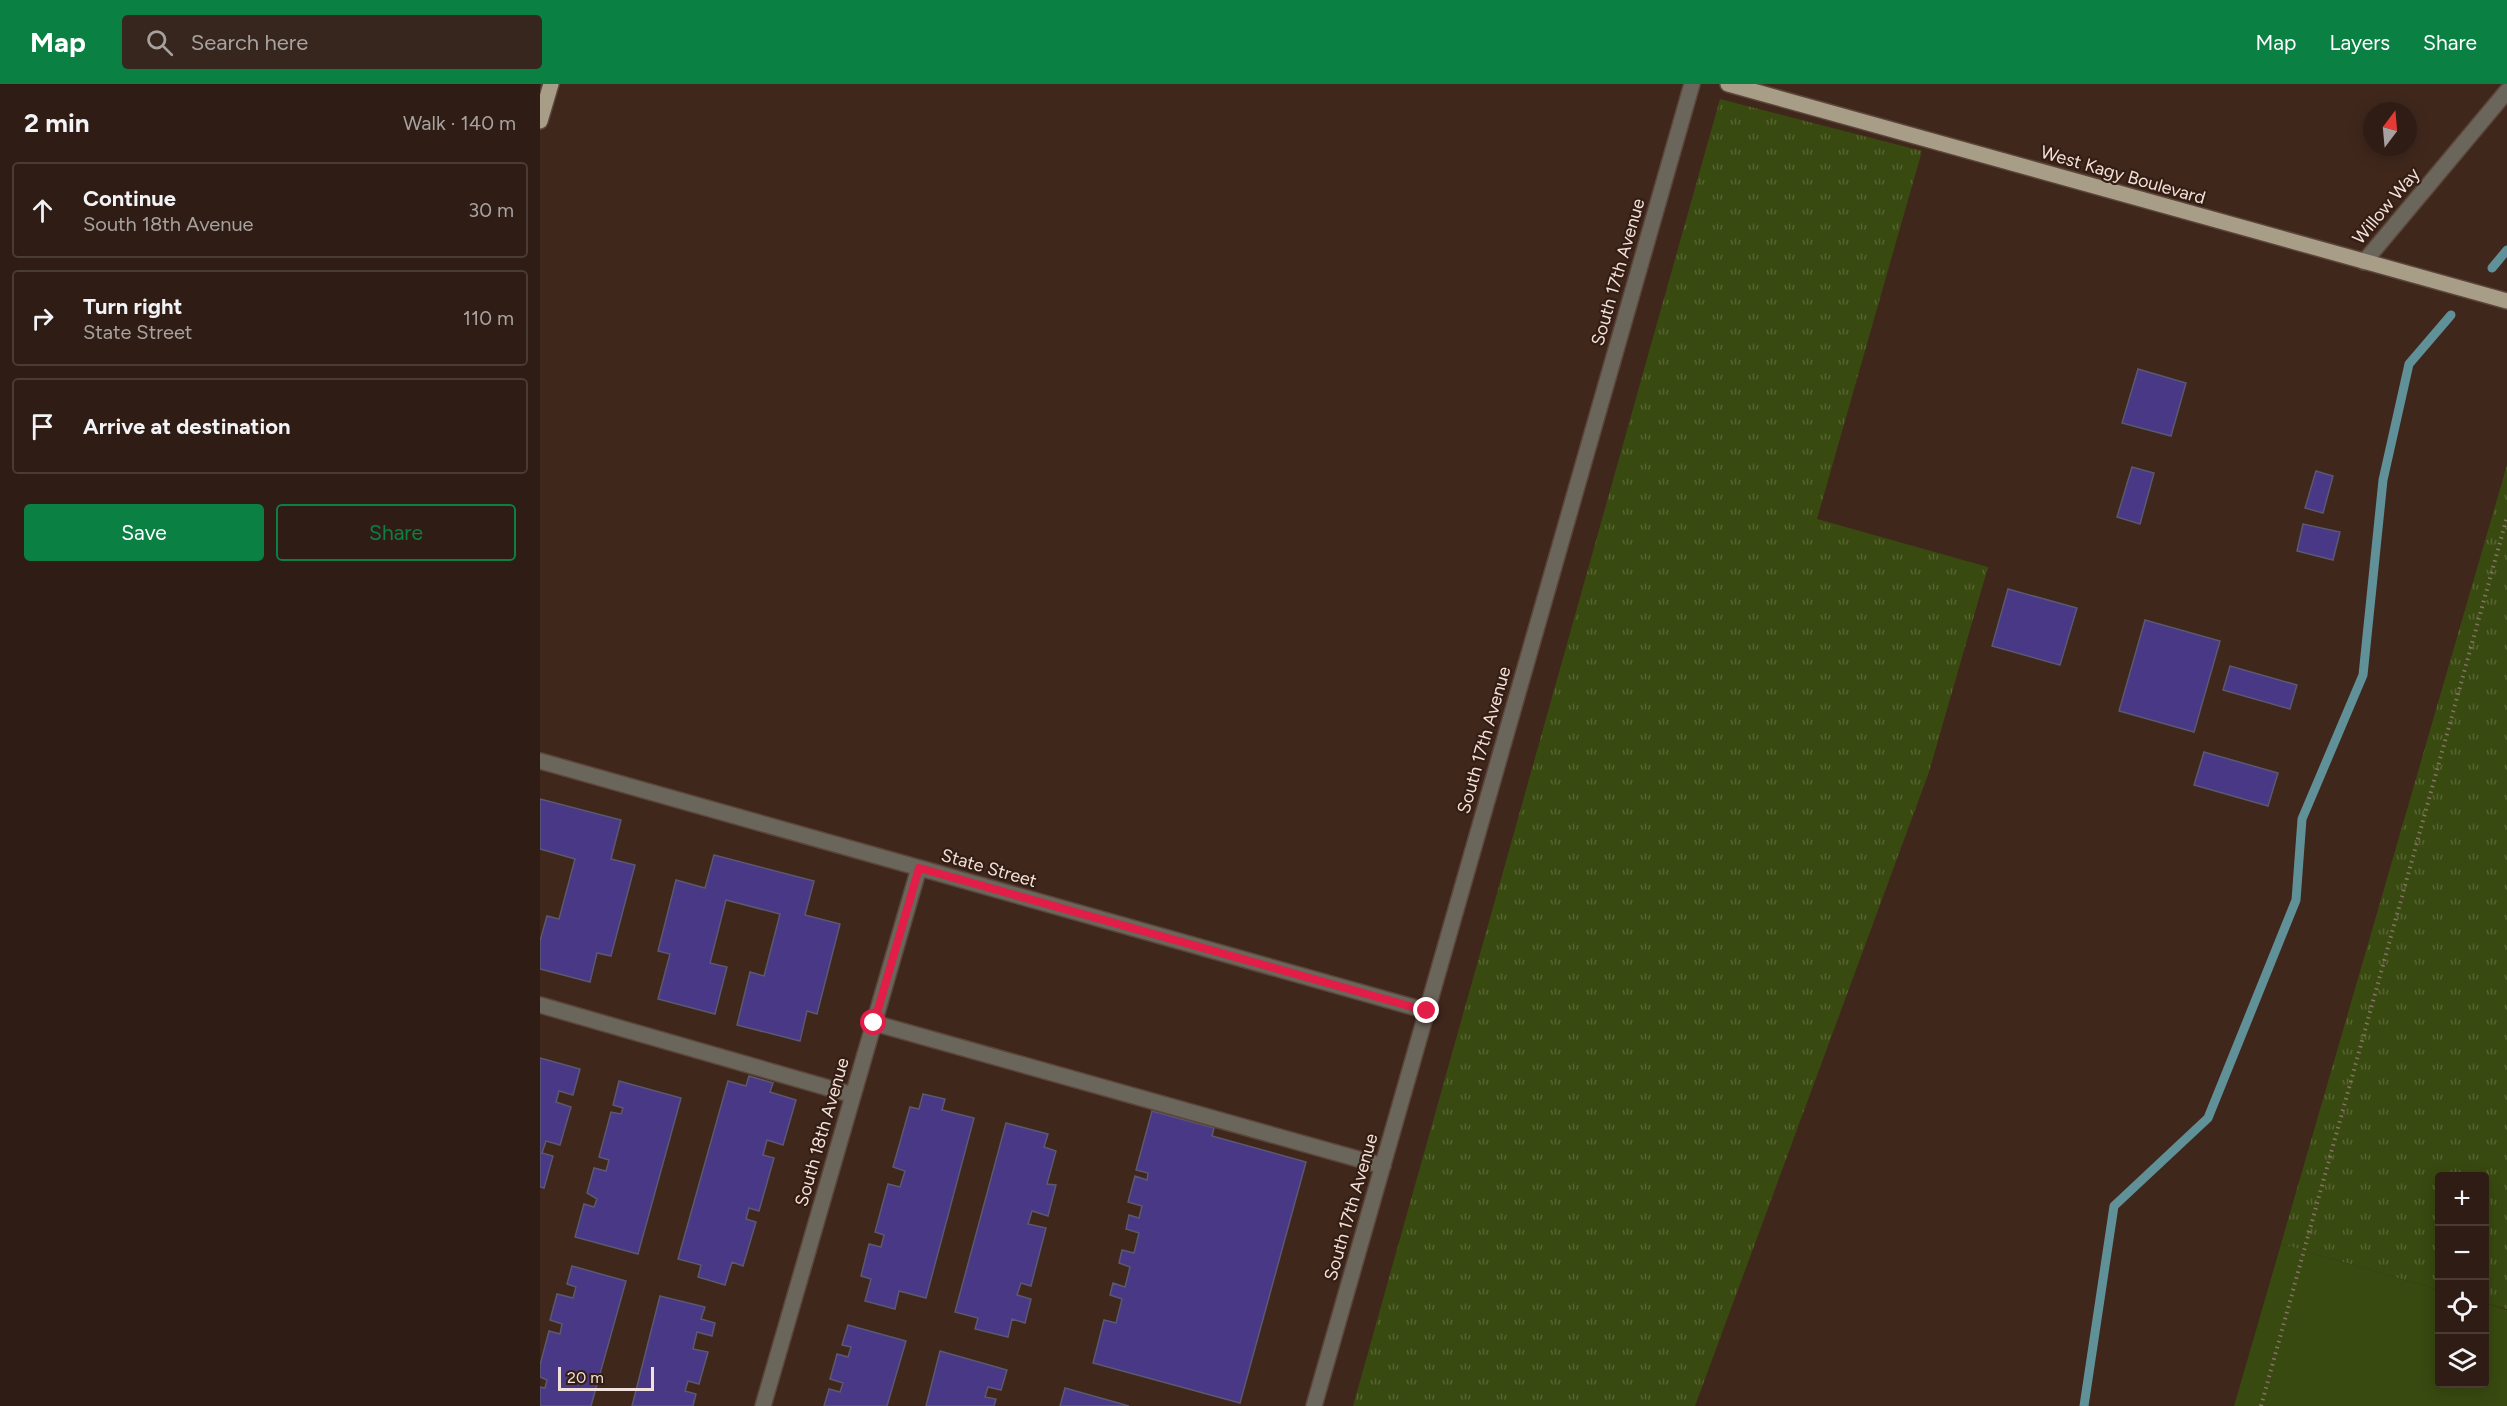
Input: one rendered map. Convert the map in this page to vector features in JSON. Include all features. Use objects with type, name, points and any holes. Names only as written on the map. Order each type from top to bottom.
[{"type":"main road","points":[[540,121],[551,84]]},
{"type":"main road","name":"West Kagy Boulevard","points":[[1728,84],[2507,301]]},
{"type":"street","name":"South 17th Avenue","points":[[1314,1406],[1692,84]]},
{"type":"street","name":"Willow Way","points":[[2364,262],[2507,92]]},
{"type":"street","name":"State Street","points":[[540,761],[1427,1011]]},
{"type":"street","name":"South 18th Avenue","points":[[763,1406],[919,868]]},
{"type":"street","points":[[540,1005],[853,1095]]},
{"type":"street","points":[[874,1023],[1383,1166]]},
{"type":"path","points":[[2261,1406],[2507,517]]},
{"type":"green space","points":[[1720,99],[1922,151],[1817,519],[1988,567],[1929,772],[1695,1406],[1353,1406]]},
{"type":"green space","points":[[2507,465],[2507,1309],[2489,1304],[2489,1172],[2435,1172],[2435,1289],[2281,1244]]},
{"type":"green space","points":[[2281,1244],[2435,1289],[2435,1388],[2489,1388],[2489,1304],[2507,1310],[2507,1406],[2234,1406]]},
{"type":"building","points":[[2138,369],[2186,383],[2171,436],[2122,423]]},
{"type":"building","points":[[2132,467],[2154,473],[2140,524],[2117,517]]},
{"type":"building","points":[[2316,471],[2333,476],[2323,513],[2305,508]]},
{"type":"building","points":[[2303,524],[2340,532],[2333,560],[2297,551]]},
{"type":"building","points":[[2008,589],[2077,608],[2060,665],[1992,646]]},
{"type":"building","points":[[2145,620],[2220,641],[2194,732],[2119,711]]},
{"type":"building","points":[[2230,666],[2297,685],[2290,709],[2223,690]]},
{"type":"building","points":[[2204,752],[2278,773],[2268,806],[2194,785]]},
{"type":"building","points":[[540,799],[621,820],[611,859],[635,865],[611,956],[597,953],[590,982],[540,969],[540,941],[547,916],[559,919],[575,859],[540,849]]},
{"type":"building","points":[[714,855],[814,881],[805,915],[840,924],[817,1014],[807,1011],[800,1041],[737,1025],[750,972],[764,976],[780,914],[726,900],[710,963],[727,967],[715,1014],[658,999],[670,954],[658,951],[676,880],[705,888]]},
{"type":"building","points":[[540,1058],[580,1069],[573,1095],[559,1091],[556,1102],[571,1107],[560,1145],[546,1141],[542,1153],[553,1156],[544,1188],[540,1187]]},
{"type":"building","points":[[749,1076],[773,1083],[770,1092],[796,1100],[783,1145],[767,1140],[763,1155],[774,1158],[759,1211],[749,1208],[746,1219],[756,1222],[743,1266],[732,1262],[725,1285],[698,1277],[701,1265],[678,1259],[728,1081],[746,1086]]},
{"type":"building","points":[[619,1081],[681,1098],[638,1254],[575,1237],[584,1204],[594,1207],[597,1199],[587,1193],[594,1168],[606,1171],[609,1160],[599,1157],[611,1112],[621,1114],[623,1108],[613,1105]]},
{"type":"building","points":[[923,1094],[945,1099],[942,1110],[974,1118],[926,1298],[899,1291],[895,1309],[865,1301],[871,1279],[861,1276],[869,1244],[881,1247],[884,1235],[875,1232],[888,1184],[900,1187],[905,1171],[893,1167],[910,1107],[919,1109]]},
{"type":"building","points":[[1152,1111],[1214,1128],[1212,1136],[1306,1162],[1240,1403],[1093,1363],[1104,1320],[1116,1323],[1122,1299],[1110,1295],[1113,1283],[1125,1287],[1130,1267],[1119,1263],[1122,1250],[1134,1253],[1139,1233],[1126,1229],[1129,1215],[1139,1218],[1142,1206],[1128,1202],[1135,1176],[1147,1180],[1148,1173],[1136,1170]]},
{"type":"building","points":[[1006,1123],[1048,1134],[1044,1147],[1056,1151],[1047,1184],[1056,1185],[1048,1216],[1032,1211],[1028,1224],[1046,1228],[1031,1286],[1021,1283],[1017,1295],[1031,1299],[1025,1323],[1012,1319],[1008,1337],[975,1329],[978,1318],[955,1312]]},
{"type":"building","points":[[572,1266],[626,1281],[591,1406],[540,1406],[540,1387],[545,1388],[547,1380],[540,1377],[540,1365],[549,1331],[560,1334],[562,1324],[550,1320],[557,1294],[573,1298],[576,1287],[567,1284]]},
{"type":"building","points":[[660,1296],[705,1307],[701,1319],[715,1323],[712,1336],[697,1332],[693,1349],[708,1352],[699,1384],[688,1381],[685,1391],[696,1394],[693,1406],[632,1406]]},
{"type":"building","points":[[848,1325],[906,1341],[887,1406],[824,1406],[829,1389],[840,1392],[843,1383],[830,1379],[837,1354],[848,1357],[851,1347],[842,1345]]},
{"type":"building","points":[[940,1351],[1007,1370],[1001,1390],[988,1387],[985,1397],[996,1399],[994,1406],[926,1406]]},
{"type":"building","points":[[1065,1388],[1129,1406],[1060,1406]]},
{"type":"waterway","points":[[2492,268],[2507,250]]},
{"type":"waterway","points":[[2084,1406],[2114,1206],[2208,1118],[2296,900],[2302,819],[2363,675],[2383,480],[2409,364],[2451,315]]},
{"type":"route","points":[[874,1023],[919,868],[1427,1011]]}]
